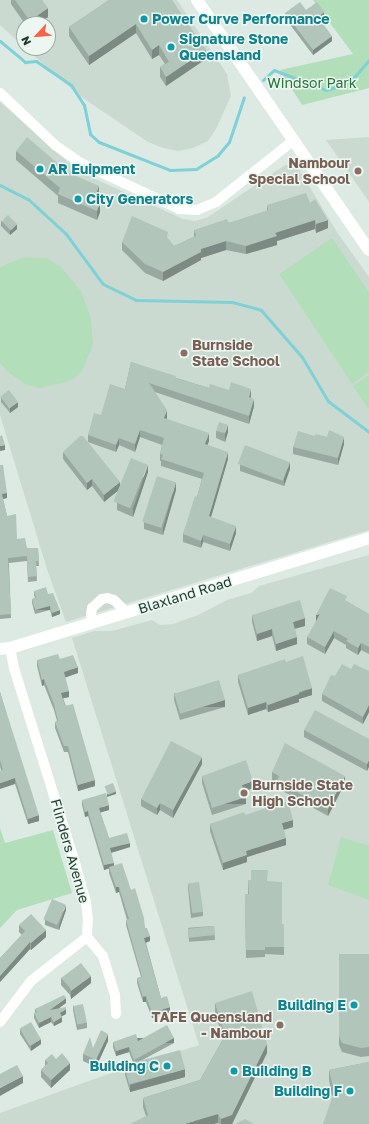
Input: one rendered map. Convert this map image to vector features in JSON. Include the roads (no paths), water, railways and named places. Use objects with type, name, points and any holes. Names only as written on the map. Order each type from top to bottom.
[{"type":"street","points":[[197,0],[369,250]]},
{"type":"street","points":[[0,93],[55,144],[81,163],[179,209],[197,210],[216,202],[294,140]]},
{"type":"street","name":"Blaxland Road","points":[[5,649],[369,538]]},
{"type":"street","points":[[93,622],[91,615],[92,608],[102,599],[114,600],[121,607],[123,614]]},
{"type":"street","name":"Flinders Avenue","points":[[5,649],[14,668],[84,894],[88,919],[87,937]]},
{"type":"street","points":[[0,1022],[31,981],[87,937],[103,956],[106,963],[115,995],[116,1014]]},
{"type":"waterway","points":[[0,41],[25,62],[36,61],[71,85],[84,105],[90,134],[99,142],[170,170],[196,169],[218,155],[229,142],[244,97]]},
{"type":"waterway","points":[[263,80],[274,70],[326,90],[349,83],[369,60]]},
{"type":"waterway","points":[[0,185],[28,199],[66,234],[103,284],[136,300],[232,302],[261,310],[302,357],[328,401],[369,432]]},
{"type":"place","name":"Power Curve Performance","points":[[144,19]]},
{"type":"place","name":"Signature Stone Queensland","points":[[171,47]]},
{"type":"place","name":"AR Euipment","points":[[40,169]]},
{"type":"place","name":"Nambour Special School","points":[[358,171]]},
{"type":"place","name":"City Generators","points":[[78,199]]},
{"type":"place","name":"Burnside State School","points":[[184,353]]},
{"type":"place","name":"Burnside State High School","points":[[244,793]]},
{"type":"place","name":"Building E","points":[[354,1005]]},
{"type":"place","name":"TAFE Queensland - Nambour","points":[[280,1025]]},
{"type":"place","name":"Building C","points":[[167,1066]]},
{"type":"place","name":"Building B","points":[[234,1071]]},
{"type":"place","name":"Building F","points":[[350,1091]]},
{"type":"park label","name":"Windsor Park","points":[[312,83]]}]
